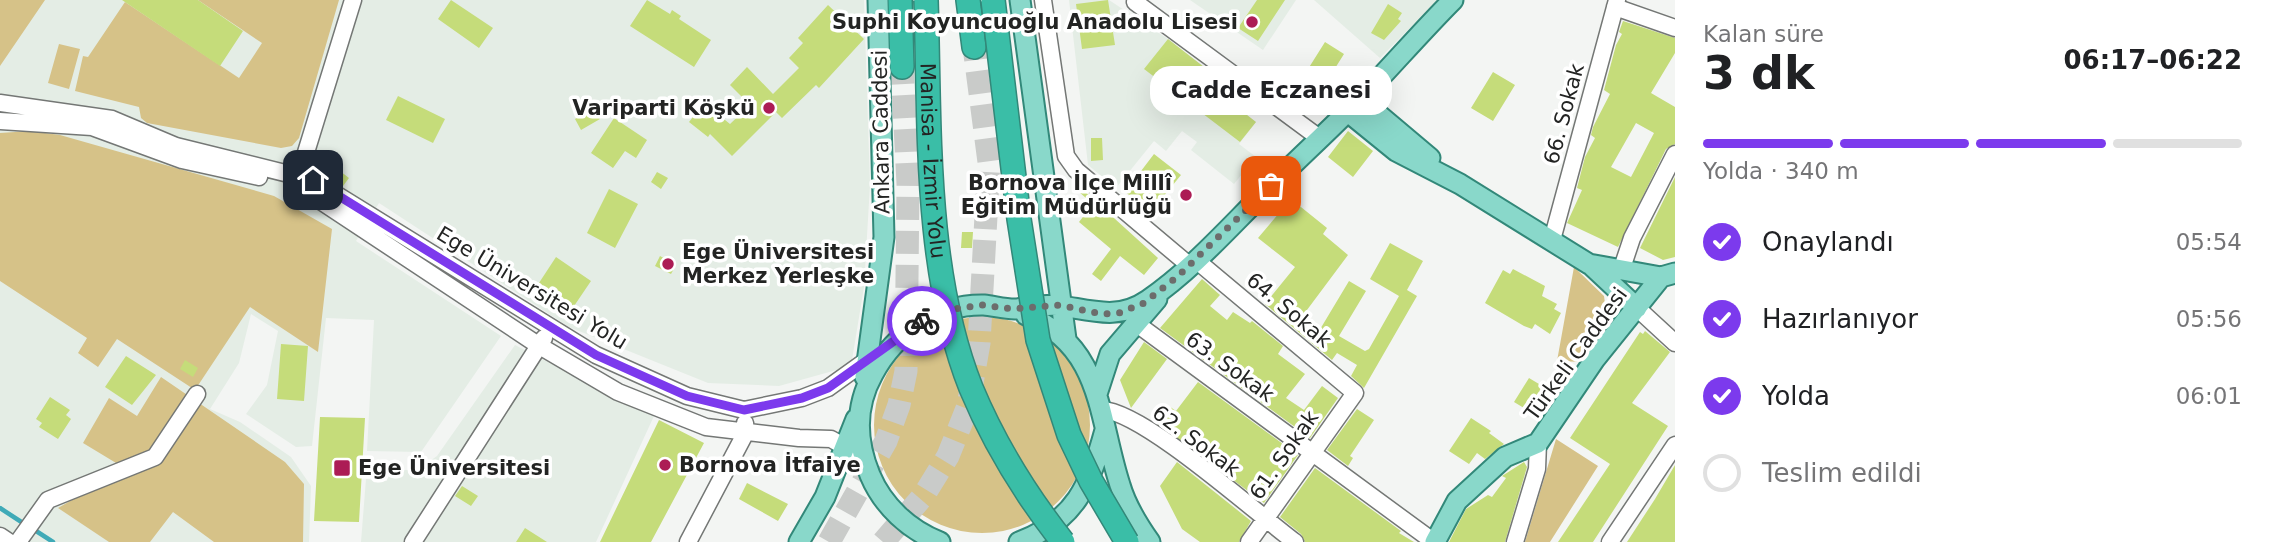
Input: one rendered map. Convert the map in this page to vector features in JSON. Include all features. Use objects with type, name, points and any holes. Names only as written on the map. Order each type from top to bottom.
[{"type":"highway","name":"Ankara Caddesi","points":[[900,0],[902,67]]},
{"type":"highway","name":"Manisa - İzmir Yolu","points":[[926,0],[932,177],[942,275],[953,332],[971,386],[992,433],[1017,478],[1063,542]]},
{"type":"highway","points":[[968,0],[974,47]]},
{"type":"highway","points":[[993,0],[1019,219],[1038,340],[1069,435],[1091,481],[1127,542]]},
{"type":"main road","name":"Ankara Caddesi","points":[[799,542],[825,497],[859,411],[869,359],[884,237],[877,0]]},
{"type":"main road","points":[[1020,0],[1066,339]]},
{"type":"main road","points":[[940,542],[926,537],[898,517],[876,490],[863,458],[859,411],[877,365],[901,335],[925,319],[953,309],[983,305],[1012,309],[1060,305],[1101,314],[1119,313],[1144,303],[1167,287],[1193,263],[1318,137],[1354,105],[1453,0]]},
{"type":"main road","points":[[1354,105],[1460,184],[1589,264],[1637,308]]},
{"type":"main road","points":[[1589,264],[1621,271],[1668,275]]},
{"type":"main road","name":"Türkeli Caddesi","points":[[1538,443],[1595,359],[1668,275]]},
{"type":"main road","points":[[1099,402],[1110,354],[1167,287]]},
{"type":"main road","points":[[1012,309],[1041,321],[1066,339],[1089,370],[1120,488],[1138,525],[1150,542]]},
{"type":"main road","points":[[1018,542],[1039,535],[1067,514],[1090,481],[1105,430]]},
{"type":"main road","points":[[1435,542],[1457,500],[1505,457],[1538,443]]},
{"type":"street","points":[[297,180],[353,0]]},
{"type":"street","name":"64. Sokak","points":[[1043,0],[1066,156],[1076,170],[1355,393]]},
{"type":"street","points":[[1135,2],[1318,137]]},
{"type":"street","points":[[1616,4],[1675,28]]},
{"type":"street","name":"66. Sokak","points":[[1552,240],[1616,4]]},
{"type":"street","points":[[0,103],[112,119],[176,146],[297,180]]},
{"type":"street","points":[[0,121],[92,127],[182,160],[297,180]]},
{"type":"street","points":[[1621,271],[1632,237],[1675,155]]},
{"type":"street","name":"Ege Üniversitesi Yolu","points":[[297,180],[313,180],[596,355],[687,396],[744,410],[802,398],[828,388],[901,335]]},
{"type":"street","name":"Ege Üniversitesi Yolu","points":[[297,180],[538,345],[618,392],[706,427],[831,439],[863,458]]},
{"type":"street","points":[[1637,308],[1675,343]]},
{"type":"street","name":"63. Sokak","points":[[1138,324],[1435,542]]},
{"type":"street","points":[[413,542],[551,327]]},
{"type":"street","name":"61. Sokak","points":[[1249,542],[1355,393]]},
{"type":"street","points":[[18,542],[48,500],[155,457],[197,394]]},
{"type":"street","name":"62. Sokak","points":[[1099,402],[1156,433],[1295,542]]},
{"type":"street","points":[[688,542],[746,432],[744,410]]},
{"type":"street","name":"Türkeli Caddesi","points":[[1515,542],[1537,469],[1538,443]]},
{"type":"street","points":[[1610,542],[1675,445]]},
{"type":"street","points":[[0,537],[9,542]]},
{"type":"shaded area","name":"Ege Üniversitesi Merkez Yerleşke","points":[[0,0],[864,0],[870,185],[864,287],[851,366],[779,386],[708,383],[569,327],[379,203],[356,241],[501,336],[421,452],[367,451],[374,320],[326,318],[312,446],[296,447],[246,414],[267,385],[278,331],[251,314],[239,363],[210,409],[240,422],[291,457],[311,486],[309,542],[0,542]]},
{"type":"shaded area","points":[[0,0],[45,0],[0,66]]},
{"type":"shaded area","points":[[198,0],[339,0],[299,138],[292,146],[281,148],[147,123],[141,118],[139,107],[75,91],[83,56],[88,57],[125,2],[239,78],[262,43]]},
{"type":"shaded area","points":[[1069,0],[1109,0],[1168,39],[1222,81],[1215,90],[1256,122],[1239,144],[1256,157],[1234,184],[1191,150],[1197,142],[1182,131],[1166,151],[1154,141],[1116,188],[1088,165]]},
{"type":"shaded area","name":"Suphi Koyuncuoğlu Anadolu Lisesi","points":[[1190,0],[1296,0],[1263,50]]},
{"type":"shaded area","points":[[1314,0],[1438,0],[1380,58]]},
{"type":"shaded area","points":[[59,44],[80,49],[69,89],[48,83]]},
{"type":"shaded area","points":[[30,131],[60,135],[274,196],[332,229],[318,352],[250,307],[195,390],[117,339],[98,367],[78,353],[87,338],[0,281],[0,133]]},
{"type":"shaded area","points":[[1574,267],[1604,296],[1608,327],[1584,362],[1557,361]]},
{"type":"shaded area","points":[[982,317],[1023,325],[1059,348],[1082,384],[1090,425],[1082,466],[1059,502],[1023,525],[982,533],[941,525],[905,502],[882,466],[874,425],[882,384],[905,348],[941,325]]},
{"type":"shaded area","name":"Ege Üniversitesi","points":[[515,345],[654,416],[596,542],[361,542],[366,479],[387,481],[388,470],[417,470],[437,456]]},
{"type":"shaded area","points":[[161,377],[285,462],[304,484],[303,542],[214,542],[173,512],[150,542],[109,542],[58,508],[126,469],[83,443],[109,398],[137,416]]},
{"type":"shaded area","points":[[1556,439],[1598,466],[1550,542],[1525,542]]},
{"type":"building","points":[[122,0],[198,0],[243,31],[220,66]]},
{"type":"building","points":[[451,0],[493,28],[479,48],[438,19]]},
{"type":"building","points":[[647,0],[670,14],[672,10],[681,16],[679,19],[711,40],[694,67],[630,26]]},
{"type":"building","points":[[1108,0],[1115,45],[1082,49],[1076,4]]},
{"type":"building","points":[[1257,0],[1285,0],[1258,41],[1238,28]]},
{"type":"building","points":[[1388,4],[1402,13],[1398,19],[1401,21],[1384,40],[1371,33]]},
{"type":"building","points":[[828,5],[864,39],[819,88],[816,85],[782,118],[776,112],[732,156],[710,134],[708,137],[689,122],[704,103],[730,124],[750,105],[730,85],[747,67],[773,94],[799,68],[789,58],[803,43],[798,38]]},
{"type":"building","points":[[1623,21],[1675,38],[1675,53],[1651,93],[1675,107],[1675,144],[1666,149],[1618,247],[1567,223],[1582,190],[1577,188],[1585,157],[1595,138],[1591,135],[1593,127],[1610,94],[1604,90],[1616,45],[1622,34],[1619,32]],"holes":[[[1636,123],[1654,133],[1631,177],[1611,167]]]},
{"type":"building","points":[[1168,39],[1222,81],[1215,90],[1256,122],[1240,142],[1144,69]]},
{"type":"building","points":[[1325,42],[1344,54],[1322,89],[1303,77]]},
{"type":"building","points":[[1493,72],[1515,85],[1493,121],[1471,108]]},
{"type":"building","points":[[398,96],[445,119],[433,143],[386,120]]},
{"type":"building","points":[[593,108],[600,119],[581,130],[575,119]]},
{"type":"building","points":[[614,118],[647,140],[636,158],[625,151],[613,168],[591,153]]},
{"type":"building","points":[[1348,131],[1373,151],[1353,177],[1328,157]]},
{"type":"building","points":[[1091,138],[1102,138],[1103,160],[1091,161]]},
{"type":"building","points":[[1154,154],[1181,175],[1159,202],[1162,204],[1155,213],[1125,192]]},
{"type":"building","points":[[340,171],[349,178],[343,186],[334,181]]},
{"type":"building","points":[[657,172],[668,178],[661,189],[651,182]]},
{"type":"building","points":[[1675,177],[1675,257],[1663,260],[1640,248]]},
{"type":"building","points":[[609,189],[638,204],[615,248],[587,233]]},
{"type":"building","points":[[1082,189],[1158,258],[1144,275],[1120,256],[1101,281],[1092,274],[1111,249],[1079,222],[1093,204],[1079,192]]},
{"type":"building","points":[[1291,199],[1327,228],[1323,234],[1348,255],[1301,318],[1319,331],[1349,281],[1366,291],[1339,336],[1365,351],[1369,349],[1399,296],[1370,279],[1390,243],[1423,261],[1407,290],[1417,296],[1364,388],[1351,376],[1357,365],[1337,353],[1332,360],[1265,304],[1295,267],[1258,238]]},
{"type":"building","points":[[962,232],[973,232],[972,248],[961,248]]},
{"type":"building","points":[[660,256],[676,265],[671,274],[655,266]]},
{"type":"building","points":[[556,257],[591,281],[570,312],[535,289]]},
{"type":"building","points":[[1513,269],[1545,286],[1542,296],[1557,304],[1554,309],[1561,313],[1550,334],[1535,324],[1532,329],[1524,326],[1485,303],[1503,270],[1510,274]]},
{"type":"building","points":[[1202,279],[1220,295],[1210,306],[1227,320],[1233,312],[1250,323],[1252,321],[1283,346],[1278,354],[1305,374],[1286,398],[1304,410],[1322,386],[1338,398],[1310,438],[1160,328]]},
{"type":"building","points":[[1645,331],[1670,352],[1632,403],[1668,426],[1593,542],[1558,542],[1610,464],[1570,438],[1640,332],[1643,334]]},
{"type":"building","points":[[1144,342],[1167,359],[1131,408],[1120,380]]},
{"type":"building","points":[[281,344],[308,346],[304,401],[277,399]]},
{"type":"building","points":[[126,356],[156,375],[132,405],[105,387]]},
{"type":"building","points":[[185,360],[198,368],[193,377],[180,369]]},
{"type":"building","points":[[1556,370],[1570,374],[1557,393],[1550,391]]},
{"type":"building","points":[[1529,378],[1549,390],[1534,414],[1514,402]]},
{"type":"building","points":[[1198,382],[1298,455],[1264,503],[1154,421],[1166,404],[1176,411]]},
{"type":"building","points":[[50,397],[70,410],[66,415],[71,419],[58,439],[39,427],[42,423],[36,419]]},
{"type":"building","points":[[1357,409],[1374,420],[1350,456],[1353,458],[1348,466],[1327,450]]},
{"type":"building","points":[[320,417],[365,418],[359,522],[314,521]]},
{"type":"building","points":[[1471,418],[1491,431],[1489,433],[1504,444],[1485,459],[1477,453],[1469,464],[1449,451]]},
{"type":"building","name":"Bornova İtfaiye","points":[[659,420],[704,443],[651,542],[600,542]]},
{"type":"building","points":[[1177,462],[1251,521],[1239,542],[1200,542],[1182,529],[1160,486]]},
{"type":"building","points":[[1524,462],[1527,467],[1505,542],[1449,542],[1466,509],[1488,495],[1492,497],[1506,478],[1502,476]]},
{"type":"building","points":[[1675,465],[1675,542],[1627,542],[1655,499]]},
{"type":"building","points":[[1315,468],[1414,542],[1305,542],[1301,534],[1280,517]]},
{"type":"building","points":[[747,483],[788,504],[778,521],[739,499]]},
{"type":"building","points":[[462,486],[478,496],[471,506],[455,496]]},
{"type":"building","points":[[525,528],[547,542],[516,542]]},
{"type":"waterway","points":[[0,508],[26,525]]},
{"type":"waterway","points":[[33,529],[53,542]]},
{"type":"tunnel","points":[[883,542],[924,495],[948,456],[968,406],[979,343],[989,162],[974,47]]},
{"type":"tunnel","points":[[829,542],[886,441],[899,405],[906,371],[908,184],[902,67]]},
{"type":"way so far","points":[[922,321],[953,309],[983,305],[1012,309],[1060,305],[1101,314],[1119,313],[1144,303],[1167,287],[1271,186]]},
{"type":"place","name":"Suphi Koyuncuoğlu Anadolu Lisesi","points":[[1252,22]]},
{"type":"place","name":"Variparti Köşkü","points":[[769,108]]},
{"type":"place","name":"Cadde Eczanesi","points":[[1271,186]]},
{"type":"place","name":"Bornova İlçe Millî Eğitim Müdürlüğü","points":[[1186,195]]},
{"type":"place","name":"Ege Üniversitesi Merkez Yerleşke","points":[[668,264]]},
{"type":"place","name":"Bornova İtfaiye","points":[[665,465]]},
{"type":"place","name":"Ege Üniversitesi","points":[[342,468]]},
{"type":"route","points":[[313,180],[596,355],[687,396],[744,410],[802,398],[828,388],[922,321]]}]
